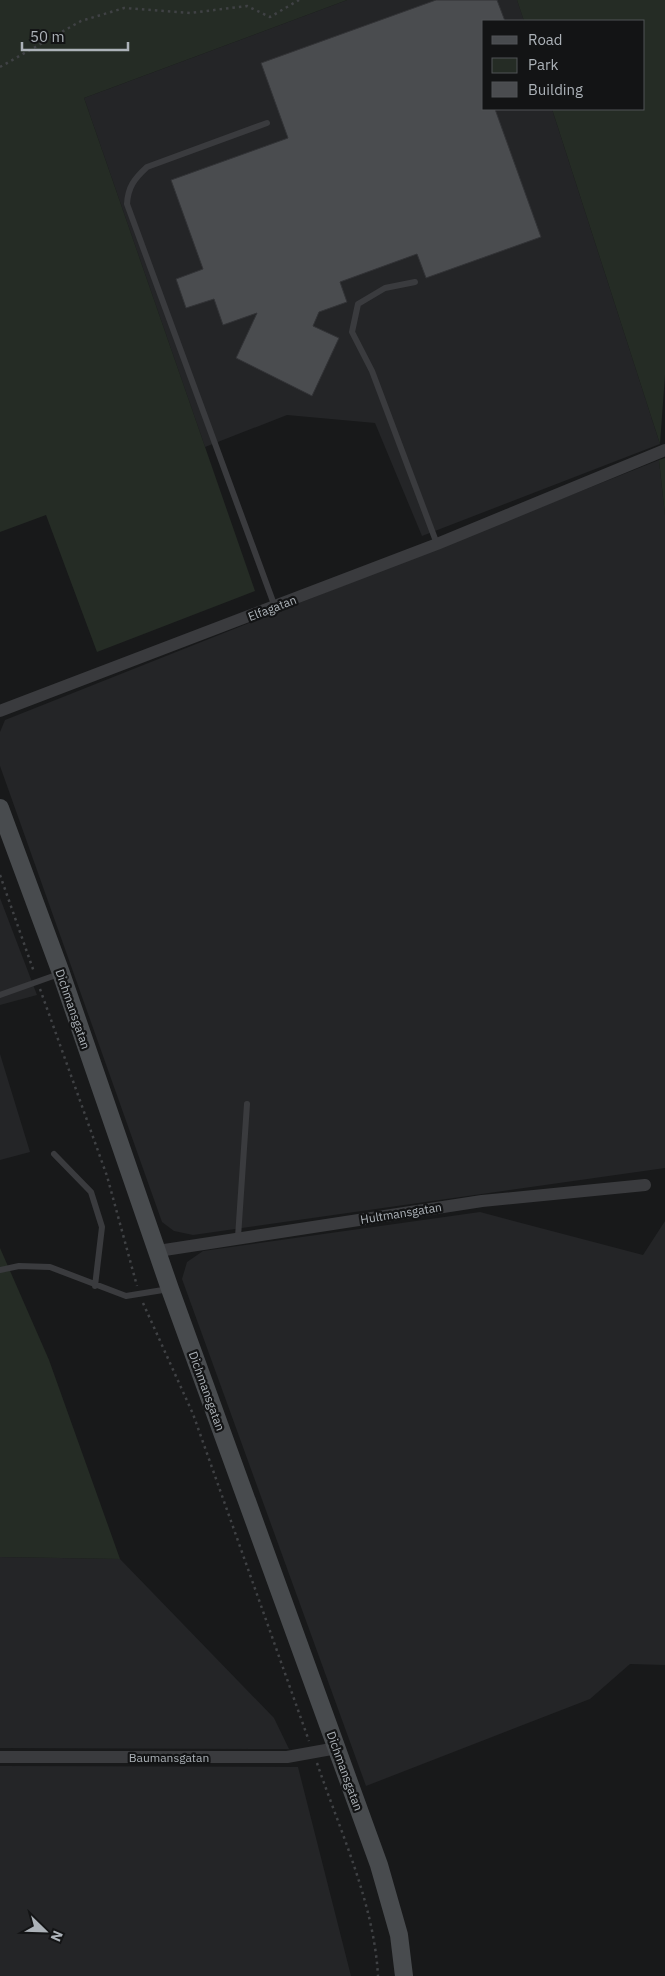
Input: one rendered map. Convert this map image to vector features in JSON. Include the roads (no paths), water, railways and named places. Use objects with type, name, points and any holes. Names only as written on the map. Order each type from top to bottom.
[{"type":"street","name":"Elfagatan","points":[[0,712],[437,544],[665,450]]},
{"type":"street","name":"Dichmansgatan","points":[[0,808],[61,973],[170,1289],[379,1865],[399,1935],[404,1976]]},
{"type":"street","name":"Hultmansgatan","points":[[158,1251],[238,1237],[482,1201],[645,1185]]},
{"type":"street","name":"Baumansgatan","points":[[0,1757],[287,1757],[337,1748]]},
{"type":"lane","points":[[267,123],[147,167],[128,190],[127,204],[275,607]]},
{"type":"lane","points":[[415,282],[385,288],[358,304],[352,332],[372,371],[437,544]]},
{"type":"lane","points":[[0,995],[61,973]]},
{"type":"lane","points":[[238,1237],[247,1104]]},
{"type":"lane","points":[[54,1154],[91,1192],[102,1227],[95,1286]]},
{"type":"lane","points":[[0,1270],[19,1266],[50,1267],[95,1286],[126,1296],[170,1289]]}]
